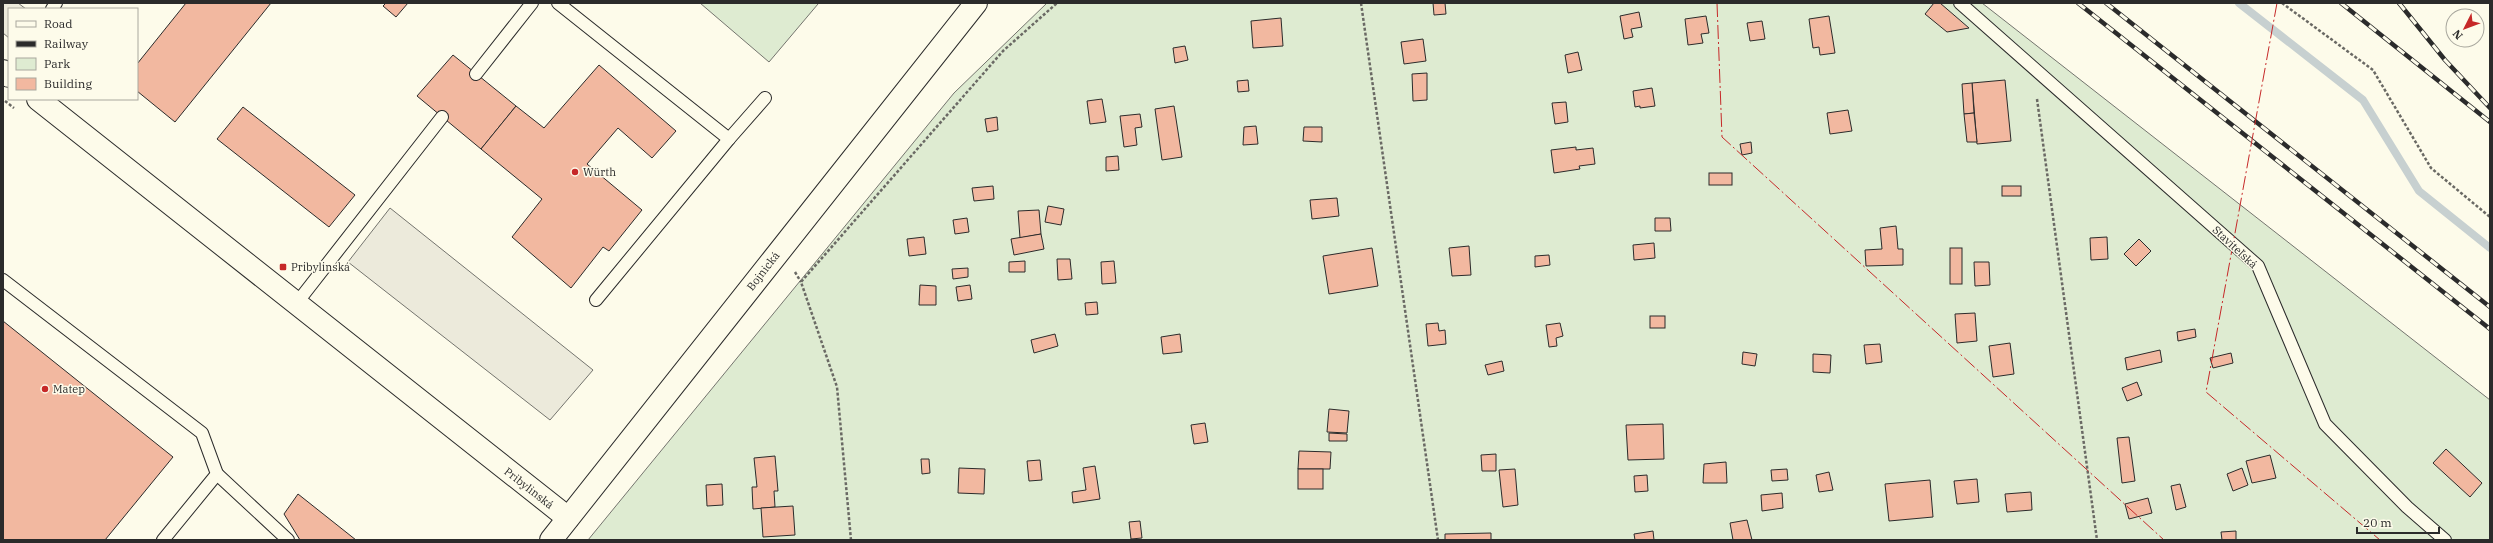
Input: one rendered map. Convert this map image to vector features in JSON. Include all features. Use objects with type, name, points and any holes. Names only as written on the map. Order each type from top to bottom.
[{"type":"street","name":"Bojnická","points":[[551,540],[976,3]]},
{"type":"street","name":"Pribylinská","points":[[39,100],[568,518]]},
{"type":"lane","points":[[476,74],[532,3]]},
{"type":"lane","points":[[558,3],[729,139]]},
{"type":"lane","name":"Staviteľská","points":[[1960,3],[2258,266],[2325,424],[2407,507],[2445,540]]},
{"type":"lane","points":[[596,300],[729,139],[765,98]]},
{"type":"lane","points":[[296,304],[442,117]]},
{"type":"lane","points":[[3,280],[202,433],[217,474],[288,540]]},
{"type":"lane","points":[[163,540],[217,474]]},
{"type":"path","points":[[851,540],[837,387],[801,282],[1003,51],[1057,3]]},
{"type":"path","points":[[1361,3],[1438,540]]},
{"type":"path","points":[[2282,3],[2373,70],[2431,168],[2490,217]]},
{"type":"path","points":[[2033,68],[2097,540]]},
{"type":"green space","points":[[700,3],[817,3],[818,4],[769,62]]},
{"type":"green space","points":[[1047,3],[1982,3],[2490,400],[2490,540],[588,540],[954,93]]},
{"type":"shaded area","points":[[3,3],[18,3],[25,8],[8,8],[8,37],[3,33]]},
{"type":"shaded area","points":[[390,208],[593,370],[550,420],[348,262]]},
{"type":"building","points":[[186,3],[271,3],[175,122],[138,92],[138,63]]},
{"type":"building","points":[[386,3],[408,3],[396,17],[383,6]]},
{"type":"building","points":[[1433,3],[1445,3],[1446,14],[1434,15]]},
{"type":"building","points":[[1934,3],[1940,3],[1969,28],[1947,32],[1925,14]]},
{"type":"building","points":[[1639,12],[1642,27],[1631,29],[1633,37],[1624,39],[1620,16]]},
{"type":"building","points":[[1706,16],[1709,33],[1701,34],[1703,43],[1688,45],[1685,19]]},
{"type":"building","points":[[1829,16],[1835,53],[1820,55],[1819,47],[1813,48],[1809,19]]},
{"type":"building","points":[[1281,18],[1283,46],[1253,48],[1251,21]]},
{"type":"building","points":[[1762,21],[1765,39],[1750,41],[1747,23]]},
{"type":"building","points":[[1423,39],[1426,61],[1404,64],[1401,42]]},
{"type":"building","points":[[1185,46],[1188,60],[1175,63],[1173,48]]},
{"type":"building","points":[[1578,52],[1582,70],[1568,73],[1565,55]]},
{"type":"building","points":[[453,55],[516,106],[481,149],[417,96]]},
{"type":"building","points":[[599,65],[676,131],[652,158],[618,128],[587,164],[642,210],[609,251],[603,247],[571,288],[512,237],[542,199],[481,149],[516,106],[544,128]]},
{"type":"building","points":[[1427,73],[1427,100],[1413,101],[1412,74]]},
{"type":"building","points":[[1248,80],[1249,91],[1238,92],[1237,81]]},
{"type":"building","points":[[2005,80],[2011,141],[1977,144],[1972,83]]},
{"type":"building","points":[[1972,83],[1974,113],[1964,114],[1962,84]]},
{"type":"building","points":[[1652,88],[1655,106],[1640,108],[1640,106],[1635,107],[1633,91]]},
{"type":"building","points":[[1102,99],[1106,122],[1090,124],[1087,101]]},
{"type":"building","points":[[1566,102],[1568,122],[1555,124],[1552,103]]},
{"type":"building","points":[[1174,106],[1182,157],[1162,160],[1155,109]]},
{"type":"building","points":[[243,107],[355,195],[329,227],[217,139]]},
{"type":"building","points":[[1848,110],[1852,131],[1830,134],[1827,113]]},
{"type":"building","points":[[1974,113],[1977,142],[1967,142],[1964,114]]},
{"type":"building","points":[[1140,114],[1142,127],[1135,128],[1137,145],[1124,147],[1120,116]]},
{"type":"building","points":[[997,117],[998,130],[987,132],[985,119]]},
{"type":"building","points":[[1256,126],[1258,144],[1243,145],[1244,127]]},
{"type":"building","points":[[1304,127],[1322,127],[1322,142],[1303,141]]},
{"type":"building","points":[[1751,142],[1752,153],[1742,155],[1740,144]]},
{"type":"building","points":[[1576,147],[1576,150],[1593,148],[1595,164],[1579,166],[1580,169],[1554,173],[1551,150]]},
{"type":"building","points":[[1118,156],[1119,170],[1106,171],[1106,157]]},
{"type":"building","points":[[1709,173],[1732,173],[1732,185],[1709,185]]},
{"type":"building","points":[[993,186],[994,199],[974,201],[972,188]]},
{"type":"building","points":[[2002,186],[2021,186],[2021,196],[2002,196]]},
{"type":"building","points":[[1337,198],[1339,216],[1312,219],[1310,200]]},
{"type":"building","points":[[1048,206],[1064,209],[1061,225],[1045,222]]},
{"type":"building","points":[[1039,210],[1041,234],[1020,238],[1018,211]]},
{"type":"building","points":[[967,218],[969,232],[955,234],[953,220]]},
{"type":"building","points":[[1655,218],[1670,218],[1671,231],[1655,231]]},
{"type":"building","points":[[1896,226],[1898,249],[1903,249],[1903,265],[1866,266],[1865,250],[1882,249],[1880,228]]},
{"type":"building","points":[[1041,234],[1044,249],[1014,255],[1011,239]]},
{"type":"building","points":[[924,237],[926,254],[909,256],[907,239]]},
{"type":"building","points":[[2107,237],[2108,259],[2091,260],[2090,238]]},
{"type":"building","points":[[2139,239],[2151,251],[2136,266],[2124,254]]},
{"type":"building","points":[[1654,243],[1655,258],[1634,260],[1633,245]]},
{"type":"building","points":[[1469,246],[1471,275],[1452,276],[1449,248]]},
{"type":"building","points":[[1372,248],[1378,286],[1329,294],[1323,256]]},
{"type":"building","points":[[1950,248],[1962,248],[1962,284],[1950,284]]},
{"type":"building","points":[[1549,255],[1550,265],[1535,267],[1535,256]]},
{"type":"building","points":[[1057,259],[1070,259],[1072,279],[1058,280]]},
{"type":"building","points":[[1025,261],[1025,272],[1009,272],[1009,262]]},
{"type":"building","points":[[1114,261],[1116,283],[1102,284],[1101,262]]},
{"type":"building","points":[[1974,262],[1989,262],[1990,285],[1975,286]]},
{"type":"building","points":[[968,268],[968,277],[953,279],[952,269]]},
{"type":"building","points":[[920,285],[936,286],[936,305],[919,305]]},
{"type":"building","points":[[970,285],[972,299],[958,301],[956,287]]},
{"type":"building","points":[[1097,302],[1098,314],[1086,315],[1085,303]]},
{"type":"building","points":[[1975,313],[1977,341],[1957,343],[1955,314]]},
{"type":"building","points":[[1650,316],[1665,316],[1665,328],[1650,328]]},
{"type":"building","name":"Matep","points":[[3,321],[173,457],[105,540],[3,540]]},
{"type":"building","points":[[1438,323],[1439,331],[1445,330],[1446,344],[1428,346],[1426,324]]},
{"type":"building","points":[[1560,323],[1563,336],[1556,338],[1557,346],[1549,347],[1546,325]]},
{"type":"building","points":[[2195,329],[2196,337],[2178,341],[2177,332]]},
{"type":"building","points":[[1055,334],[1058,346],[1034,353],[1031,340]]},
{"type":"building","points":[[1180,334],[1182,352],[1163,354],[1161,337]]},
{"type":"building","points":[[2010,343],[2014,374],[1993,377],[1989,346]]},
{"type":"building","points":[[1880,344],[1882,362],[1866,364],[1864,345]]},
{"type":"building","points":[[2160,350],[2162,362],[2127,370],[2125,358]]},
{"type":"building","points":[[1743,352],[1757,354],[1755,366],[1742,364]]},
{"type":"building","points":[[2231,353],[2233,363],[2213,368],[2210,358]]},
{"type":"building","points":[[1813,354],[1831,355],[1830,373],[1813,372]]},
{"type":"building","points":[[1502,361],[1504,371],[1488,375],[1485,365]]},
{"type":"building","points":[[2137,382],[2142,395],[2127,401],[2122,388]]},
{"type":"building","points":[[1329,409],[1349,411],[1347,433],[1327,432]]},
{"type":"building","points":[[1205,423],[1208,442],[1194,444],[1191,425]]},
{"type":"building","points":[[1663,424],[1664,459],[1628,460],[1626,425]]},
{"type":"building","points":[[1329,433],[1347,434],[1347,441],[1329,441]]},
{"type":"building","points":[[2129,437],[2135,481],[2122,483],[2117,438]]},
{"type":"building","points":[[2446,449],[2482,483],[2470,497],[2433,463]]},
{"type":"building","points":[[1299,451],[1331,452],[1330,469],[1298,469]]},
{"type":"building","points":[[1496,454],[1496,471],[1482,471],[1481,455]]},
{"type":"building","points":[[2270,455],[2276,478],[2252,483],[2246,461]]},
{"type":"building","points":[[775,456],[778,491],[774,491],[775,507],[753,509],[752,487],[757,487],[754,458]]},
{"type":"building","points":[[921,459],[929,459],[930,473],[922,474]]},
{"type":"building","points":[[1040,460],[1042,480],[1029,481],[1027,461]]},
{"type":"building","points":[[1726,462],[1727,483],[1703,483],[1704,464]]},
{"type":"building","points":[[1095,466],[1100,499],[1073,503],[1072,492],[1086,490],[1083,468]]},
{"type":"building","points":[[959,468],[985,469],[984,494],[958,493]]},
{"type":"building","points":[[2242,468],[2248,485],[2233,491],[2227,474]]},
{"type":"building","points":[[1298,469],[1323,469],[1323,489],[1298,489]]},
{"type":"building","points":[[1515,469],[1518,505],[1503,507],[1499,470]]},
{"type":"building","points":[[1787,469],[1788,480],[1772,481],[1771,470]]},
{"type":"building","points":[[1829,472],[1833,490],[1819,492],[1816,475]]},
{"type":"building","points":[[1647,475],[1648,491],[1635,492],[1634,476]]},
{"type":"building","points":[[1977,479],[1979,502],[1957,504],[1954,481]]},
{"type":"building","points":[[1930,480],[1933,517],[1889,521],[1885,484]]},
{"type":"building","points":[[722,484],[723,505],[707,506],[706,485]]},
{"type":"building","points":[[2180,484],[2186,507],[2176,510],[2171,486]]},
{"type":"building","points":[[2031,492],[2032,510],[2007,512],[2005,494]]},
{"type":"building","points":[[1782,493],[1783,508],[1762,511],[1761,495]]},
{"type":"building","points":[[298,494],[356,540],[300,540],[284,514]]},
{"type":"building","points":[[2148,498],[2152,513],[2129,519],[2125,504]]},
{"type":"building","points":[[793,506],[795,535],[763,537],[761,508]]},
{"type":"building","points":[[1747,520],[1752,540],[1733,540],[1730,523]]},
{"type":"building","points":[[1140,521],[1142,538],[1131,539],[1129,522]]},
{"type":"building","points":[[1653,531],[1654,540],[1635,540],[1634,534]]},
{"type":"building","points":[[2236,531],[2236,540],[2222,540],[2221,532]]},
{"type":"building","points":[[1491,533],[1491,540],[1445,540],[1445,534]]},
{"type":"waterway","points":[[2239,3],[2363,100],[2419,191],[2490,248]]},
{"type":"railway","points":[[2078,3],[2490,329]]},
{"type":"railway","points":[[2106,3],[2490,307]]},
{"type":"railway","points":[[2341,3],[2490,122]]},
{"type":"railway","points":[[2399,3],[2445,60],[2490,108]]},
{"type":"power","points":[[1717,3],[1722,137],[2164,540]]},
{"type":"power","points":[[2277,3],[2206,392],[2380,540]]},
{"type":"place","name":"Würth","points":[[575,172]]},
{"type":"place","name":"Pribylinská","points":[[283,267]]},
{"type":"place","name":"Matep","points":[[45,389]]}]
